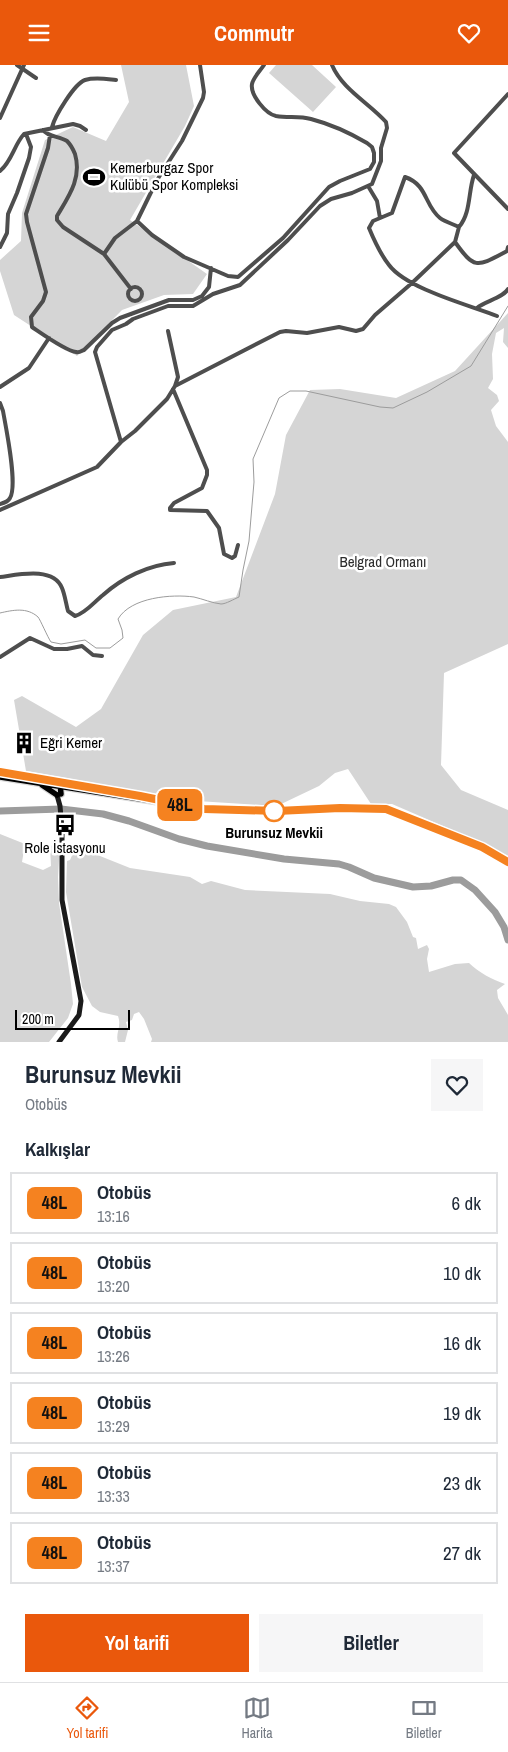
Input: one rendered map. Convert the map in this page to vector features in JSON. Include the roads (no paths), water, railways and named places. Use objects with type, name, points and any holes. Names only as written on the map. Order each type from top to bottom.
[{"type":"main road","points":[[0,772],[204,809],[247,811],[340,808],[386,809],[482,847],[508,862]]},
{"type":"main road","points":[[0,777],[60,784],[71,788],[166,802]]},
{"type":"main road","points":[[34,782],[59,799]]},
{"type":"main road","points":[[59,1042],[79,1015],[81,1001],[62,900],[63,866],[62,819],[59,799],[60,784]]},
{"type":"main road","points":[[59,799],[71,788]]},
{"type":"street","points":[[17,65],[23,67],[36,78]]},
{"type":"street","points":[[104,254],[115,238],[137,221],[157,180],[182,141],[204,92],[200,65]]},
{"type":"street","points":[[137,221],[176,253],[228,276],[238,277],[283,238],[329,187],[370,169],[374,162],[372,147],[355,136],[313,120],[301,117],[275,116],[267,111],[251,87],[253,80],[264,65]]},
{"type":"street","points":[[121,442],[95,353],[97,347],[112,330],[133,319],[168,306],[193,307],[214,294],[240,285],[288,240],[320,206],[331,199],[372,183],[381,161],[381,148],[387,128],[386,122],[346,86],[332,65]]},
{"type":"street","points":[[0,118],[23,67]]},
{"type":"street","points":[[52,127],[74,89],[84,80],[116,80]]},
{"type":"street","points":[[508,94],[454,153],[508,209]]},
{"type":"street","points":[[0,171],[9,161],[21,137],[26,134],[52,127],[75,124],[86,130]]},
{"type":"street","points":[[43,130],[68,142],[72,147],[77,165],[77,177],[73,189],[57,216],[57,220],[63,227],[104,254],[131,289]]},
{"type":"street","points":[[0,247],[7,233],[8,214],[30,158],[31,147],[26,134]]},
{"type":"street","points":[[50,135],[48,148],[26,218],[46,292],[31,317],[32,327],[74,352],[80,352],[116,320],[144,308],[173,299],[193,300],[202,295],[209,287],[211,268]]},
{"type":"street","points":[[174,387],[283,331],[303,333],[339,327],[361,331],[455,242],[459,227],[464,221],[474,175]]},
{"type":"street","points":[[459,227],[441,219],[429,205],[421,187],[414,180],[405,177],[392,213],[373,221],[370,225],[372,234],[390,266],[412,283],[448,299],[497,316]]},
{"type":"street","points":[[368,186],[377,201],[380,218]]},
{"type":"street","points":[[455,242],[466,258],[473,263],[482,263],[492,259],[507,251],[508,247]]},
{"type":"street","points":[[140,299],[134,301],[130,299],[128,293],[131,289],[135,287],[139,289],[142,295],[140,299],[144,308]]},
{"type":"street","points":[[477,308],[506,293],[508,289]]},
{"type":"street","points":[[0,510],[91,471],[102,463],[121,442],[168,399],[178,377],[168,331]]},
{"type":"street","points":[[0,387],[29,368],[49,338]]},
{"type":"street","points":[[174,387],[204,462],[207,475],[202,488],[174,503],[170,510],[206,511],[219,528],[224,554],[232,558],[235,556],[238,545]]},
{"type":"street","points":[[0,403],[3,411],[12,469],[12,495],[8,501],[0,504]]},
{"type":"street","points":[[0,577],[33,573],[51,577],[62,586],[68,611],[75,616],[82,614],[103,594],[131,576],[162,564],[174,563]]},
{"type":"street","points":[[0,657],[30,638],[54,649],[82,646],[93,655],[102,656]]},
{"type":"waterway","points":[[0,613],[20,610],[34,614],[39,618],[51,642],[61,644],[85,640],[96,648],[110,648],[123,638],[118,619],[132,606],[142,602],[164,597],[185,596],[221,604],[239,597],[249,541],[254,482],[253,459],[279,398],[290,391],[306,391],[380,407],[393,408],[427,392],[471,366],[508,306]]},
{"type":"waterway","points":[[0,811],[61,809],[103,814],[179,839],[207,846],[284,859],[339,864],[374,878],[413,887],[431,886],[453,880],[461,880],[475,890],[495,912],[504,927],[508,940]]},
{"type":"place","name":"Kemerburgaz Spor Kulübü Spor Kompleksi","points":[[94,177]]},
{"type":"place","name":"Eğri Kemer","points":[[24,743]]},
{"type":"place","name":"Burunsuz Mevkii","points":[[274,811]]},
{"type":"place","name":"Role İstasyonu","points":[[65,825]]},
{"type":"park label","name":"Belgrad Ormanı","points":[[383,562]]}]
